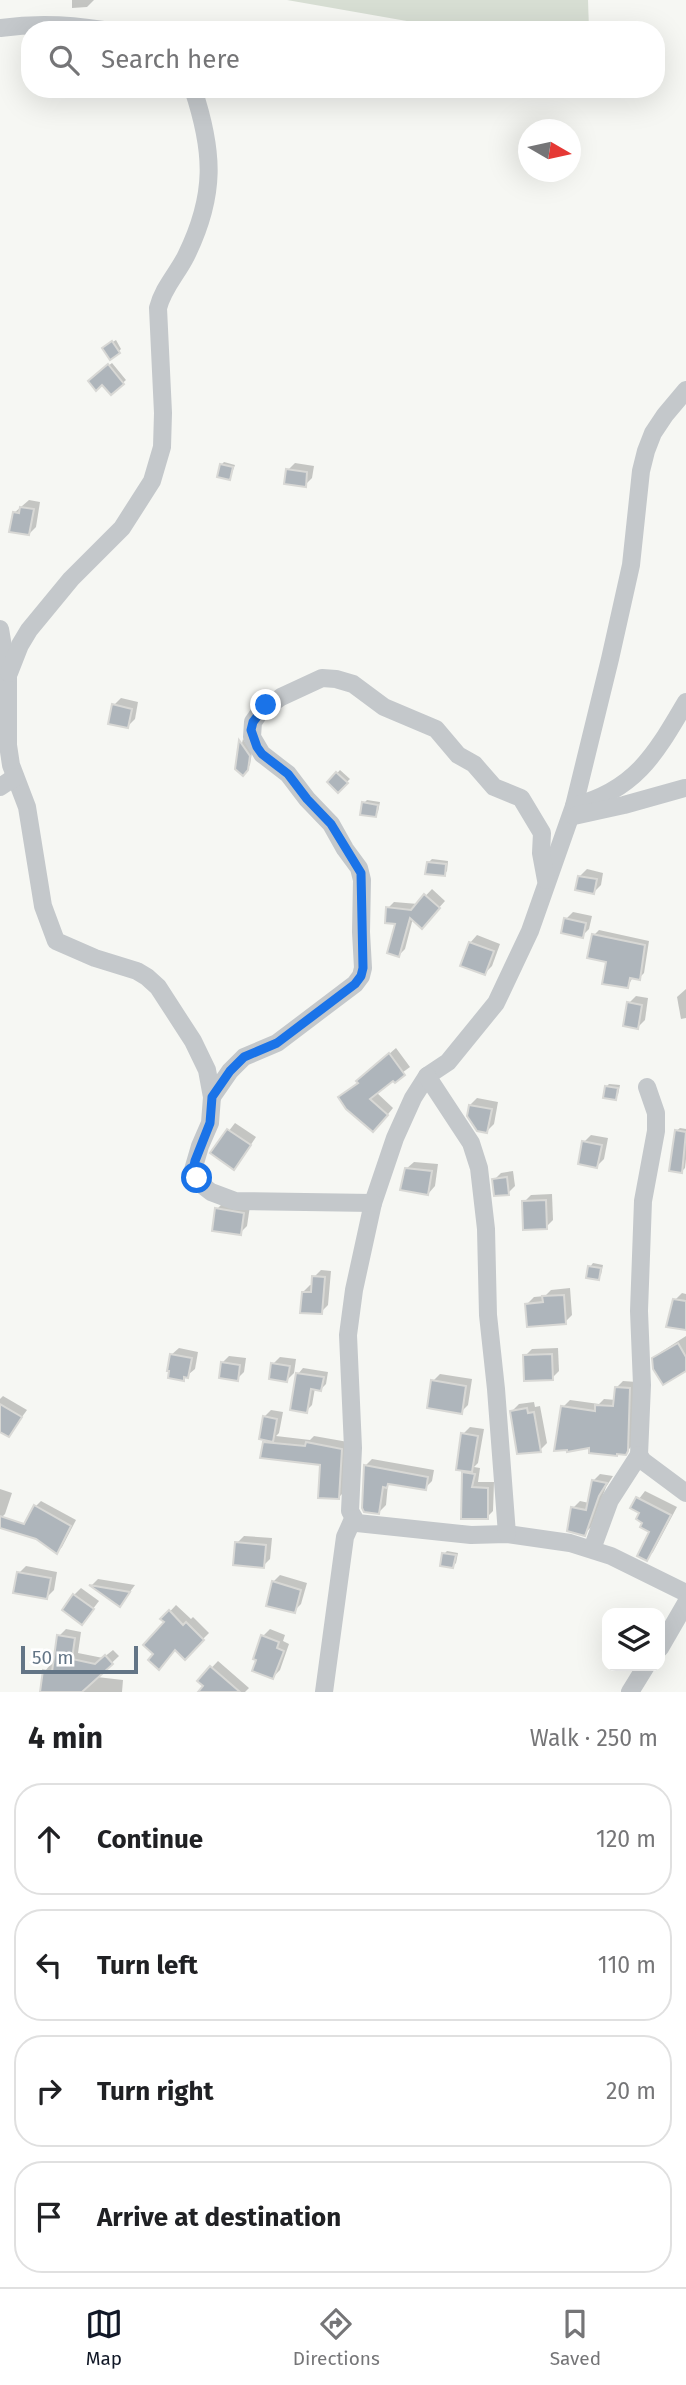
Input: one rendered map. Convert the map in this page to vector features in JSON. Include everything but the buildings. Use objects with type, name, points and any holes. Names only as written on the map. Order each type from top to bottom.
[{"type":"street","points":[[0,28],[21,25]]},
{"type":"street","points":[[195,98],[208,148],[208,197],[191,246],[162,294],[158,308],[162,447],[152,481],[122,528],[71,579],[29,629],[20,645],[8,676],[5,698],[7,782],[27,807],[43,906],[56,941],[95,958],[138,971],[147,977],[173,1009],[203,1058],[212,1097],[210,1123],[193,1170],[202,1185],[226,1199],[243,1202],[373,1203]]},
{"type":"street","points":[[686,390],[664,415],[646,452],[641,471],[628,579],[572,811],[530,931],[496,1003],[448,1062],[427,1076],[403,1117],[373,1203],[354,1290],[348,1335],[353,1448],[350,1511],[353,1520],[386,1528],[471,1535],[507,1534],[570,1543],[592,1549],[686,1593]]},
{"type":"street","points":[[0,629],[8,676]]},
{"type":"street","points":[[212,1097],[225,1077],[244,1057],[277,1043],[355,984],[363,968],[362,880],[359,868],[331,824],[288,774],[257,747],[251,730],[253,722],[266,705],[294,690],[328,678],[353,684],[384,707],[429,724],[458,755],[474,764],[491,786],[521,798],[542,833],[542,864],[547,883]]},
{"type":"street","points":[[572,811],[608,793],[639,771],[660,746],[686,702]]},
{"type":"street","points":[[572,811],[624,805],[685,788]]},
{"type":"street","points":[[427,1076],[471,1143],[479,1168],[486,1229],[488,1315],[507,1534]]},
{"type":"street","points":[[592,1549],[610,1500],[639,1455],[642,1385],[639,1311],[643,1201],[656,1131],[656,1113],[647,1087]]},
{"type":"street","points":[[639,1455],[686,1493]]},
{"type":"street","points":[[324,1692],[345,1537],[353,1520]]},
{"type":"street","points":[[665,1639],[686,1603]]},
{"type":"street","points":[[630,1692],[643,1671]]},
{"type":"shaded area","points":[[287,0],[588,0],[589,21],[407,21]]},
{"type":"route","points":[[197,1178],[193,1170],[195,1161],[210,1123],[212,1097],[221,1082],[237,1062],[250,1053],[277,1043],[355,984],[363,968],[361,873],[331,824],[288,774],[257,747],[251,730],[253,722],[266,705]]}]
